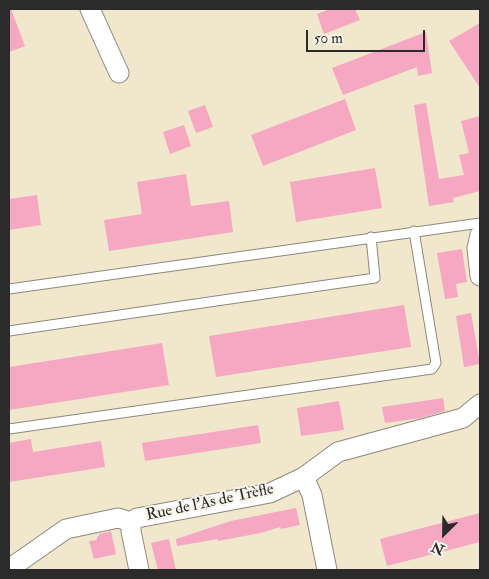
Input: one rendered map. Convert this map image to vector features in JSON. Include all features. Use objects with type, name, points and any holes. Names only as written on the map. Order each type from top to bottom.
[{"type":"street","points":[[90,9],[119,73]]},
{"type":"street","points":[[480,235],[477,248],[480,276]]},
{"type":"street","name":"Rue de l'As de Trèfle","points":[[131,522],[137,518],[270,493],[304,477],[338,452],[463,418],[480,404]]},
{"type":"street","points":[[304,477],[312,495],[327,570]]},
{"type":"street","points":[[9,570],[66,529],[118,518],[131,522],[131,531],[140,570]]},
{"type":"lane","points":[[9,289],[480,223]]},
{"type":"lane","points":[[9,429],[432,369],[436,363],[414,231]]},
{"type":"lane","points":[[9,331],[375,278],[371,237]]},
{"type":"building","points":[[9,9],[11,9],[25,46],[9,52]]},
{"type":"building","points":[[330,9],[355,9],[360,20],[324,34],[317,14]]},
{"type":"building","points":[[480,23],[480,88],[449,41]]},
{"type":"building","points":[[426,32],[432,73],[418,76],[417,67],[343,95],[332,68]]},
{"type":"building","points":[[345,99],[356,130],[263,166],[251,135]]},
{"type":"building","points":[[426,103],[439,179],[464,175],[459,155],[469,153],[461,121],[480,116],[480,191],[453,198],[454,202],[429,206],[414,105]]},
{"type":"building","points":[[205,105],[213,127],[196,133],[188,111]]},
{"type":"building","points":[[184,125],[191,146],[170,154],[163,132]]},
{"type":"building","points":[[375,168],[382,208],[296,222],[290,182]]},
{"type":"building","points":[[186,174],[191,206],[229,201],[233,232],[109,251],[104,220],[142,214],[137,182]]},
{"type":"building","points":[[37,195],[41,225],[9,230],[9,199]]},
{"type":"building","points":[[462,249],[467,282],[456,284],[458,297],[445,299],[437,253]]},
{"type":"building","points":[[404,305],[411,347],[216,377],[209,336]]},
{"type":"building","points":[[471,313],[480,364],[464,367],[456,316]]},
{"type":"building","points":[[162,343],[169,385],[9,410],[9,367]]},
{"type":"building","points":[[443,398],[445,411],[421,418],[385,423],[382,407]]},
{"type":"building","points":[[339,401],[344,430],[301,436],[297,408]]},
{"type":"building","points":[[258,425],[261,443],[145,461],[142,443]]},
{"type":"building","points":[[31,439],[33,452],[101,441],[105,467],[9,482],[9,443]]},
{"type":"building","points":[[296,508],[300,525],[281,529],[280,527],[261,533],[218,541],[218,539],[177,546],[176,539],[231,521]]},
{"type":"building","points":[[480,513],[480,542],[387,566],[380,539]]},
{"type":"building","points":[[111,531],[116,554],[94,559],[89,541],[97,540],[99,534]]},
{"type":"building","points":[[169,539],[176,570],[158,570],[151,543]]}]
